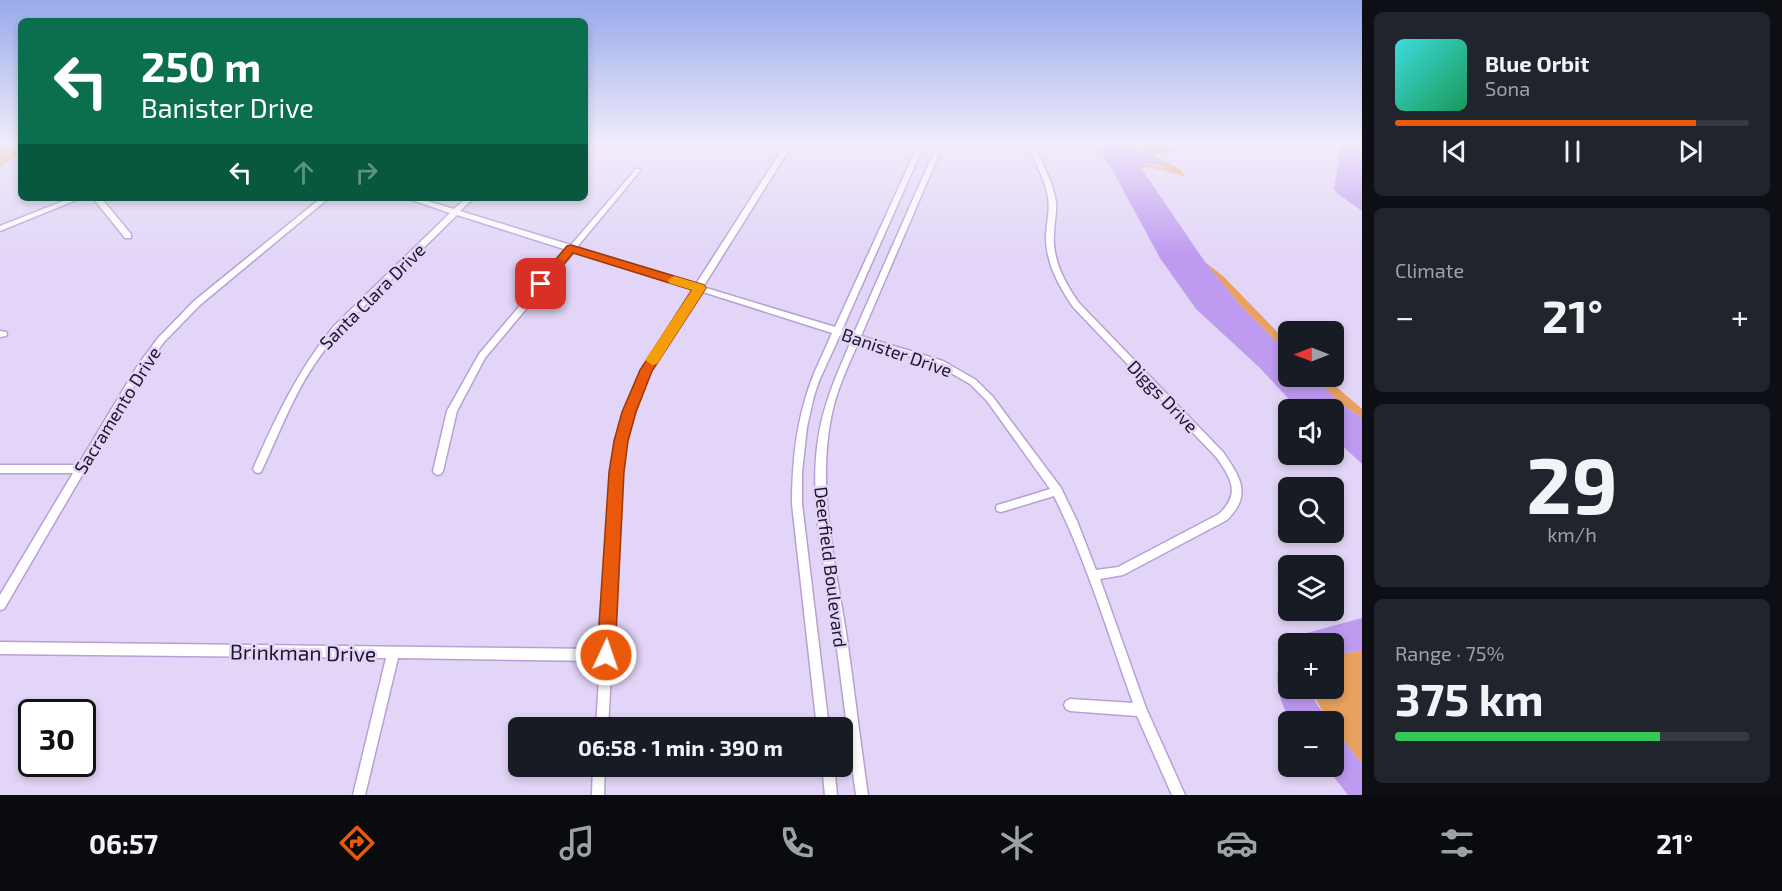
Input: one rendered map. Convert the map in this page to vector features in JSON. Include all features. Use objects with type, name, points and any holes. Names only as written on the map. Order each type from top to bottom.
[{"type":"street","points":[[438,471],[452,411],[482,356],[628,182]]},
{"type":"street","points":[[603,717],[617,472],[621,441],[629,412],[646,370],[766,182]]},
{"type":"street","name":"Deerfield Boulevard","points":[[822,717],[797,504],[796,469],[806,408],[836,331],[904,182]]},
{"type":"street","name":"Deerfield Boulevard","points":[[862,795],[821,506],[819,470],[821,441],[827,411],[924,182]]},
{"type":"street","name":"Diggs Drive","points":[[1046,182],[1053,211],[1050,248],[1052,261],[1066,291],[1076,305],[1220,455],[1237,483],[1238,498],[1233,508],[1222,517],[1119,572],[1094,575]]},
{"type":"street","points":[[0,229],[70,201]]},
{"type":"street","points":[[99,201],[128,236]]},
{"type":"street","name":"Sacramento Drive","points":[[0,605],[141,367],[178,321],[197,303],[321,201]]},
{"type":"street","name":"Banister Drive","points":[[419,201],[940,363],[973,382],[990,399],[1057,491],[1072,521],[1094,575],[1141,710],[1179,795]]},
{"type":"street","name":"Santa Clara Drive","points":[[258,469],[299,378],[318,349],[467,201]]},
{"type":"street","points":[[0,469],[80,469]]},
{"type":"street","points":[[1001,508],[1057,491]]},
{"type":"street","name":"Brinkman Drive","points":[[0,648],[606,655]]},
{"type":"street","points":[[359,795],[393,652]]},
{"type":"street","points":[[1070,705],[1141,710]]},
{"type":"street","points":[[597,795],[598,777]]},
{"type":"street","points":[[829,777],[831,795]]},
{"type":"shaded area","points":[[1119,182],[1151,182],[1205,262],[1240,305],[1278,343],[1278,387],[1323,387],[1336,399],[1289,399],[1259,367],[1196,309],[1160,258]]},
{"type":"shaded area","points":[[1335,182],[1362,182],[1362,211],[1338,194],[1334,189]]},
{"type":"shaded area","points":[[1205,262],[1224,277],[1278,333],[1278,343],[1240,305]]},
{"type":"shaded area","points":[[1323,387],[1337,387],[1362,409],[1362,418],[1344,406],[1344,399],[1336,399]]},
{"type":"shaded area","points":[[1344,406],[1362,418],[1362,464],[1344,447]]},
{"type":"shaded area","points":[[1362,618],[1362,651],[1344,653],[1344,633],[1307,633]]},
{"type":"shaded area","points":[[1362,651],[1362,764],[1344,741],[1344,711],[1322,711],[1316,699],[1344,699],[1344,653]]},
{"type":"shaded area","points":[[1281,699],[1314,699],[1322,711],[1286,711]]},
{"type":"shaded area","points":[[1344,741],[1362,764],[1362,795],[1348,795],[1334,777],[1344,777]]},
{"type":"slow traffic","points":[[652,360],[700,288],[674,280]]},
{"type":"route","points":[[541,284],[571,248],[700,288],[646,370],[629,412],[621,441],[617,472],[606,655]]}]
